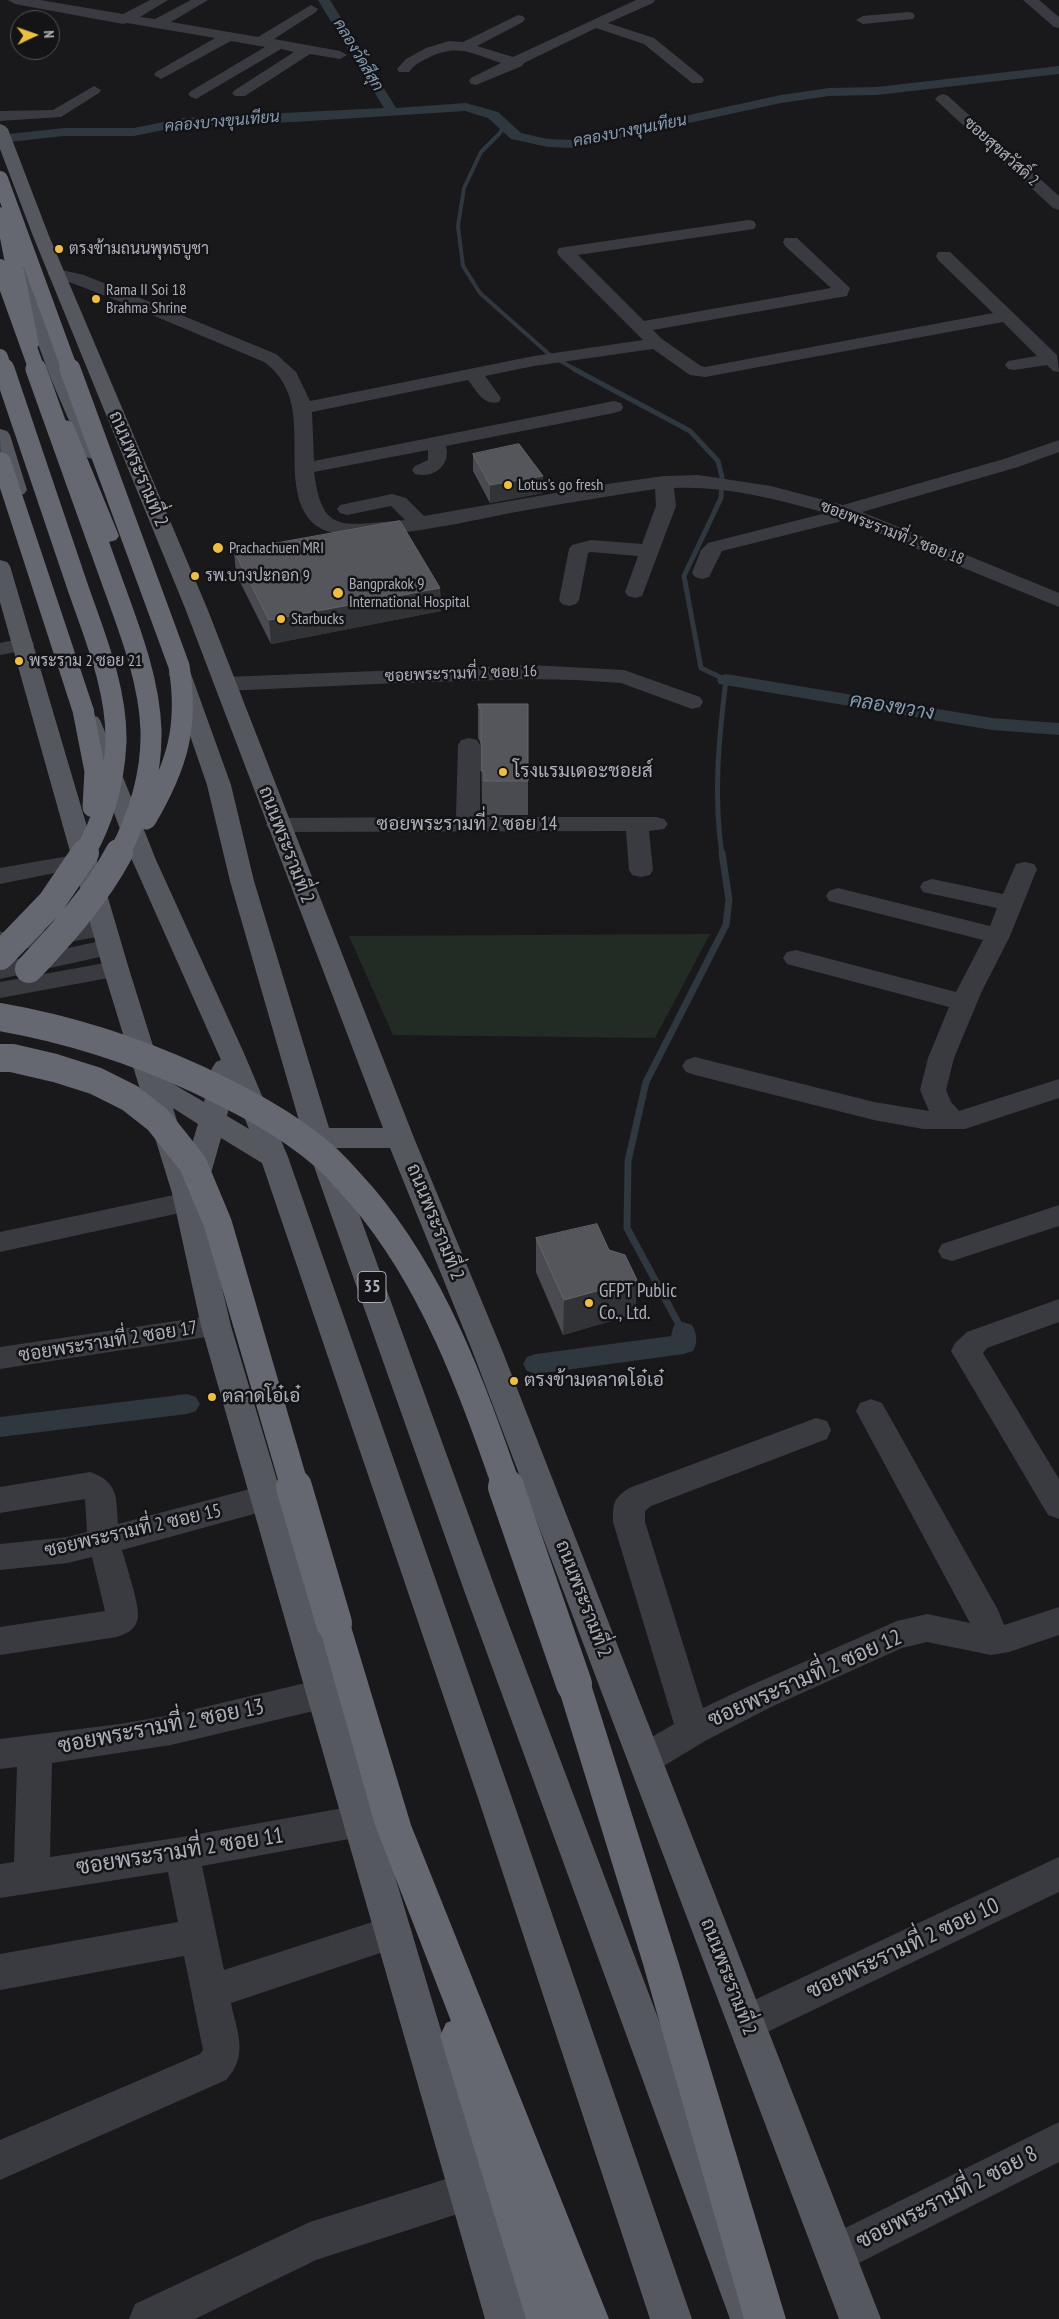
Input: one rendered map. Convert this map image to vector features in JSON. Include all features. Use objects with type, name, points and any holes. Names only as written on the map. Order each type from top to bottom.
[{"type":"highway","name":"ถนนพระรามที่ 2","points":[[3,190],[6,258]]},
{"type":"highway","points":[[3,190],[169,635],[183,687],[185,706],[183,733],[173,770],[155,804],[95,865],[79,916],[29,969]]},
{"type":"highway","points":[[6,258],[134,644],[147,694],[152,743],[148,773],[137,814],[126,843],[95,865]]},
{"type":"highway","points":[[0,971],[50,936],[91,901],[116,873],[142,839],[159,804],[169,758],[170,730],[168,707],[153,655],[78,455],[31,350],[6,258]]},
{"type":"highway","points":[[0,357],[99,650],[111,695],[115,726],[115,770],[106,806],[88,849],[64,888],[37,920],[0,956]]},
{"type":"highway","points":[[0,376],[93,654],[110,713],[112,770],[97,824],[64,875],[39,900],[0,932]]},
{"type":"highway","points":[[0,458],[83,710],[93,753],[95,787],[90,820],[85,839],[64,888]]},
{"type":"highway","points":[[0,1017],[38,1023],[118,1046],[250,1104],[322,1154],[367,1201],[405,1253],[424,1283],[460,1358],[574,1684],[661,1964],[765,2319]]},
{"type":"highway","points":[[0,1058],[12,1058],[55,1068],[96,1081],[130,1098],[158,1120],[193,1164],[218,1224],[334,1623],[377,1823],[547,2319]]},
{"type":"highway","points":[[377,1823],[588,2319]]},
{"type":"main road","name":"ถนนพระรามที่ 2","points":[[0,129],[3,190],[58,274],[196,608],[400,1138],[487,1350],[860,2319]]},
{"type":"main road","name":"ถนนพระรามที่ 2","points":[[6,258],[130,537],[210,755],[274,996],[318,1138],[481,1593],[751,2319]]},
{"type":"main road","points":[[0,435],[84,706],[140,851],[230,1051],[274,1157],[495,1798],[671,2319]]},
{"type":"main road","points":[[0,566],[11,646],[95,865],[110,948],[188,1202],[216,1326],[322,1694],[377,1823],[394,1932],[506,2319]]},
{"type":"main road","points":[[188,1202],[213,1120],[230,1051]]},
{"type":"main road","points":[[153,1084],[274,1157]]},
{"type":"main road","points":[[318,1138],[400,1138]]},
{"type":"street","points":[[0,8],[15,0],[123,20],[340,55]]},
{"type":"street","points":[[58,8],[74,0]]},
{"type":"street","points":[[123,20],[161,0]]},
{"type":"street","points":[[155,25],[201,0]]},
{"type":"street","points":[[476,81],[517,63],[595,23],[648,0]]},
{"type":"street","points":[[1030,0],[1059,24]]},
{"type":"street","points":[[1040,0],[1052,8],[1059,8]]},
{"type":"street","points":[[897,5],[919,26]]},
{"type":"street","points":[[260,42],[311,9]]},
{"type":"street","points":[[863,20],[908,16]]},
{"type":"street","points":[[465,47],[518,19]]},
{"type":"street","points":[[595,23],[649,42],[697,80]]},
{"type":"street","points":[[161,75],[227,37]]},
{"type":"street","points":[[196,94],[278,45]]},
{"type":"street","points":[[404,69],[410,62],[449,45],[465,47],[517,63]]},
{"type":"street","points":[[240,93],[307,50]]},
{"type":"street","points":[[0,116],[24,117],[56,114],[94,90]]},
{"type":"street","name":"ซอยสุขสวัสดิ์ 2","points":[[943,99],[1059,205]]},
{"type":"street","points":[[1040,186],[1059,184]]},
{"type":"street","points":[[748,225],[565,252],[656,343],[696,371],[705,372],[1008,316]]},
{"type":"street","points":[[641,327],[841,292],[841,288],[831,277],[791,242]]},
{"type":"street","points":[[944,256],[1055,363]]},
{"type":"street","name":"ซอยพระรามที่ 2 ซอย 18","points":[[58,274],[78,279],[132,300],[270,358],[283,367],[291,377],[302,408],[310,504],[316,516],[328,525],[361,528],[420,524],[607,490],[664,482],[698,481],[742,487],[846,512],[1059,602]]},
{"type":"street","points":[[302,408],[561,356],[656,343]]},
{"type":"street","points":[[1014,365],[1055,363]]},
{"type":"street","points":[[473,374],[492,398]]},
{"type":"street","points":[[306,468],[436,444],[614,407]]},
{"type":"street","points":[[422,470],[435,466],[439,462],[436,444]]},
{"type":"street","points":[[702,573],[711,550],[715,547],[846,512],[1011,463],[1059,446]]},
{"type":"street","points":[[635,592],[666,506],[664,482]]},
{"type":"street","points":[[347,509],[392,500],[399,502],[420,524]]},
{"type":"street","points":[[569,600],[579,548],[591,546],[650,551]]},
{"type":"street","name":"ซอยพระรามที่ 2 ซอย 16","points":[[225,684],[398,676],[530,672],[567,673],[624,677],[692,702]]},
{"type":"street","points":[[468,825],[469,745]]},
{"type":"street","name":"ซอยพระรามที่ 2 ซอย 14","points":[[278,825],[646,824],[641,870]]},
{"type":"street","points":[[0,876],[95,865]]},
{"type":"street","points":[[0,940],[95,865]]},
{"type":"street","points":[[954,1120],[945,1114],[938,1104],[933,1090],[941,1058],[964,1003],[998,936],[1025,869]]},
{"type":"street","points":[[932,887],[1011,903]]},
{"type":"street","points":[[838,896],[998,936]]},
{"type":"street","points":[[0,940],[37,940],[110,948]]},
{"type":"street","points":[[0,971],[110,948]]},
{"type":"street","points":[[0,990],[110,948]]},
{"type":"street","points":[[796,958],[964,1003]]},
{"type":"street","points":[[695,1066],[874,1111],[923,1120],[965,1120],[1059,1088]]},
{"type":"street","points":[[0,1242],[188,1202]]},
{"type":"street","points":[[952,1251],[1059,1215]]},
{"type":"street","points":[[1059,1310],[977,1340],[966,1351],[1059,1506]]},
{"type":"street","name":"ซอยพระรามที่ 2 ซอย 17","points":[[0,1358],[216,1326]]},
{"type":"street","points":[[870,1411],[986,1620],[991,1641]]},
{"type":"street","points":[[692,1730],[629,1522],[629,1505],[640,1497],[816,1430]]},
{"type":"street","points":[[0,1500],[90,1485],[96,1488],[100,1494],[104,1541],[122,1619],[117,1623],[0,1641]]},
{"type":"street","name":"ซอยพระรามที่ 2 ซอย 15","points":[[0,1557],[68,1550],[265,1498]]},
{"type":"street","name":"ซอยพระรามที่ 2 ซอย 12","points":[[645,1760],[692,1730],[759,1697],[897,1635],[927,1628],[991,1641],[1009,1638],[1059,1621]]},
{"type":"street","name":"ซอยพระรามที่ 2 ซอย 13","points":[[0,1754],[171,1730],[322,1694]]},
{"type":"street","points":[[16,1878],[35,1750]]},
{"type":"street","name":"ซอยพระรามที่ 2 ซอย 11","points":[[16,1878],[377,1823]]},
{"type":"street","points":[[0,2160],[213,2067],[221,2058],[222,2051],[211,1992],[182,1853]]},
{"type":"street","name":"ซอยพระรามที่ 2 ซอย 10","points":[[746,2023],[1059,1874]]},
{"type":"street","points":[[211,1992],[394,1932]]},
{"type":"street","points":[[0,1972],[198,1936]]},
{"type":"street","name":"ซอยพระรามที่ 2 ซอย 8","points":[[835,2254],[1059,2141]]},
{"type":"street","points":[[150,2319],[310,2242],[468,2192]]},
{"type":"shaded area","points":[[710,934],[655,1038],[393,1035],[349,936]]},
{"type":"building","points":[[519,444],[543,476],[490,485],[473,454]]},
{"type":"building","name":"Bangprakok 9 International Hospital","points":[[400,521],[440,588],[269,620],[234,551]]},
{"type":"building","points":[[478,704],[528,704],[528,781],[484,781],[484,771],[481,771],[481,711]]},
{"type":"building","points":[[597,1224],[609,1250],[625,1255],[637,1280],[564,1300],[536,1238]]},
{"type":"waterway","name":"คลองวัดสีสุก","points":[[324,0],[392,111]]},
{"type":"waterway","name":"คลองบางขุนเทียน","points":[[0,139],[64,132],[134,132],[183,122],[295,118],[466,107],[493,115],[516,136],[548,143],[574,144],[781,99],[829,92],[877,91],[1059,70]]},
{"type":"waterway","points":[[504,125],[500,133],[481,152],[464,188],[458,226],[463,266],[480,293],[550,355],[576,370]]},
{"type":"waterway","points":[[574,369],[690,431],[718,461],[722,477],[721,498],[684,576],[701,668],[726,680],[719,745],[717,788],[722,854]]},
{"type":"waterway","name":"คลองขวาง","points":[[726,680],[992,724],[1059,729]]},
{"type":"waterway","points":[[683,1332],[627,1228],[628,1161],[646,1082],[726,925],[729,900],[722,853]]},
{"type":"waterway","points":[[536,1364],[684,1344],[683,1332]]},
{"type":"waterway","points":[[0,1427],[187,1404]]},
{"type":"place","name":"ตรงข้ามถนนพุทธบูชา","points":[[59,249]]},
{"type":"place","name":"Rama II Soi 18 Brahma Shrine","points":[[96,299]]},
{"type":"place","name":"Lotus's go fresh","points":[[508,485]]},
{"type":"place","name":"Prachachuen MRI","points":[[218,548]]},
{"type":"place","name":"รพ.บางปะกอก 9","points":[[195,576]]},
{"type":"place","name":"Bangprakok 9 International Hospital","points":[[338,593]]},
{"type":"place","name":"Starbucks","points":[[281,619]]},
{"type":"place","name":"พระราม 2 ซอย 21","points":[[19,661]]},
{"type":"place","name":"โรงแรมเดอะชอยส์","points":[[503,772]]},
{"type":"place","name":"GFPT Public Co., Ltd.","points":[[589,1303]]},
{"type":"place","name":"ตรงข้ามตลาดโอ๋เอ๋","points":[[514,1381]]},
{"type":"place","name":"ตลาดโอ๋เอ๋","points":[[212,1397]]}]
